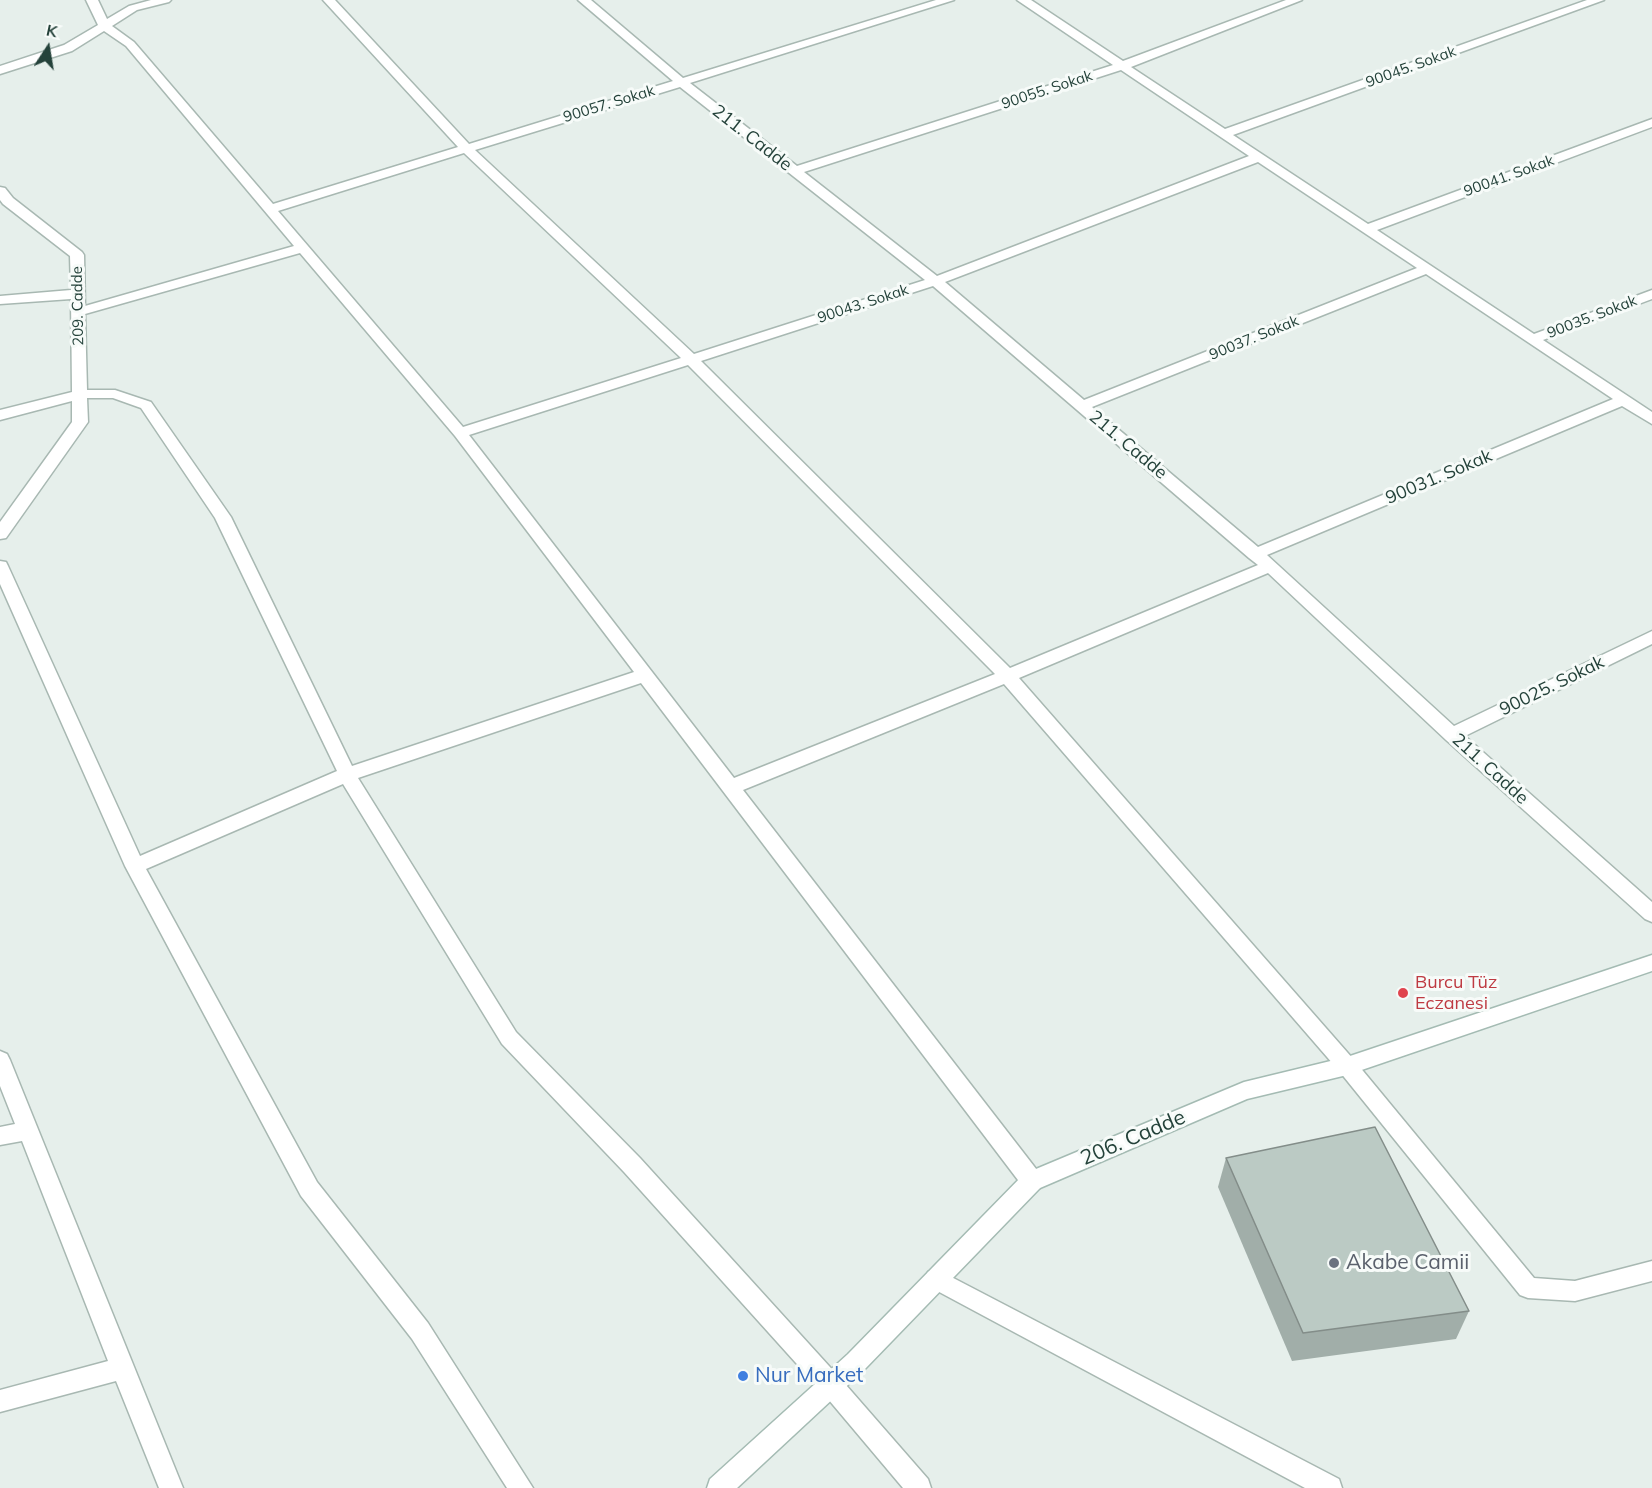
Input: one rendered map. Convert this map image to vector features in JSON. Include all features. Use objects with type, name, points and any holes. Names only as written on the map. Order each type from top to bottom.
[{"type":"street","points":[[93,0],[104,26],[130,44],[460,433],[1032,1181]]},
{"type":"street","points":[[0,70],[68,48],[133,8],[165,0]]},
{"type":"street","points":[[328,0],[467,148],[691,359],[1007,676],[1347,1066],[1528,1288],[1575,1291],[1652,1271]]},
{"type":"street","name":"211. Cadde","points":[[584,0],[680,81],[934,280],[1270,566],[1452,735],[1652,914]]},
{"type":"street","name":"90057. Sokak","points":[[270,209],[948,0]]},
{"type":"street","points":[[1023,0],[1652,419]]},
{"type":"street","name":"90055. Sokak","points":[[795,171],[1122,66],[1296,0]]},
{"type":"street","name":"90045. Sokak","points":[[1223,134],[1598,0]]},
{"type":"street","name":"90041. Sokak","points":[[1366,229],[1648,128]]},
{"type":"street","name":"90043. Sokak","points":[[460,433],[934,280],[1259,157]]},
{"type":"street","name":"209. Cadde","points":[[0,192],[8,201],[77,255],[80,422],[19,506]]},
{"type":"street","points":[[78,312],[303,248]]},
{"type":"street","name":"90037. Sokak","points":[[1082,406],[1427,269]]},
{"type":"street","points":[[0,300],[78,294]]},
{"type":"street","name":"90035. Sokak","points":[[1533,339],[1652,294]]},
{"type":"street","points":[[0,415],[80,394],[115,394],[146,405],[223,517],[348,774],[509,1038],[632,1165],[831,1386],[919,1488]]},
{"type":"street","name":"90031. Sokak","points":[[1255,554],[1624,400]]},
{"type":"street","points":[[0,510],[19,506]]},
{"type":"street","points":[[0,534],[19,506]]},
{"type":"street","points":[[0,566],[135,866],[309,1189],[420,1331],[521,1488]]},
{"type":"street","points":[[731,787],[1007,676],[1270,566]]},
{"type":"street","name":"90025. Sokak","points":[[1452,735],[1652,637]]},
{"type":"street","points":[[135,866],[348,774],[645,675]]},
{"type":"street","name":"206. Cadde","points":[[719,1488],[831,1386],[1032,1181],[1244,1091],[1347,1066],[1652,963]]},
{"type":"street","points":[[0,1060],[171,1488]]},
{"type":"street","points":[[0,1136],[29,1131]]},
{"type":"street","points":[[936,1279],[1330,1488]]},
{"type":"street","points":[[0,1401],[123,1368]]},
{"type":"building","name":"Akabe Camii","points":[[1375,1127],[1469,1311],[1303,1333],[1226,1158]]},
{"type":"place","name":"Burcu Tüz Eczanesi","points":[[1403,993]]},
{"type":"place","name":"Akabe Camii","points":[[1334,1263]]},
{"type":"place","name":"Nur Market","points":[[743,1376]]}]
